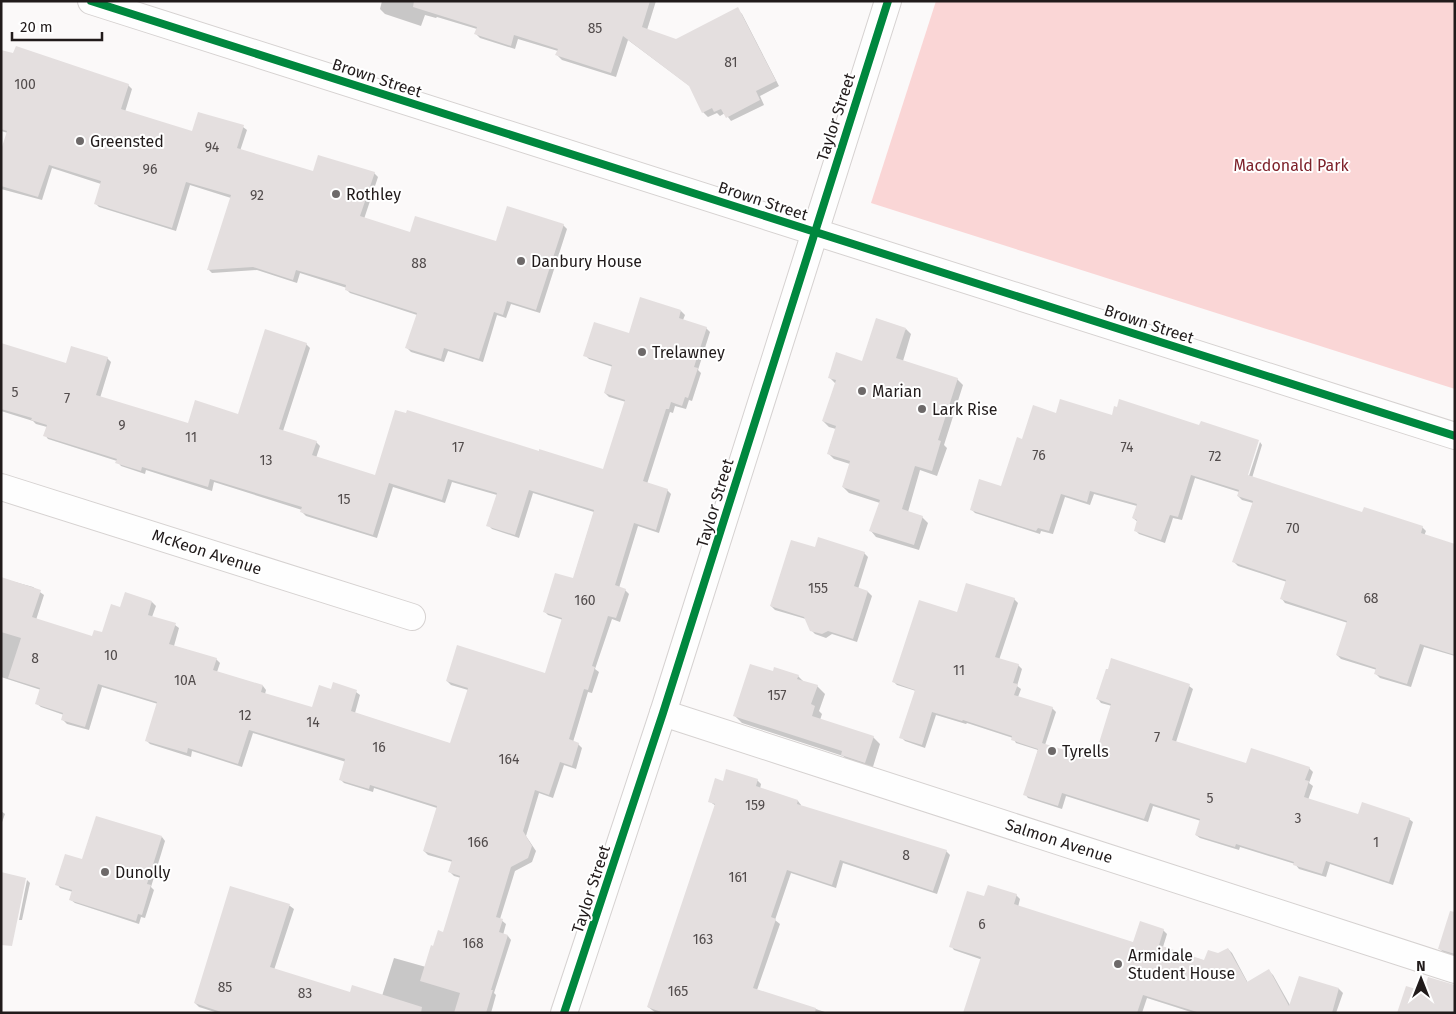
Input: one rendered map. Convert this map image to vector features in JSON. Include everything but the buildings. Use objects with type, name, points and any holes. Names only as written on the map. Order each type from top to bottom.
[{"type":"street","name":"Brown Street","points":[[91,1],[1455,436]]},
{"type":"street","name":"Taylor Street","points":[[564,1013],[663,713],[888,1]]},
{"type":"street","name":"McKeon Avenue","points":[[1,487],[412,617]]},
{"type":"street","name":"Salmon Avenue","points":[[663,713],[1455,970]]},
{"type":"green space","name":"Macdonald Park","points":[[936,1],[1455,1],[1455,389],[871,203]]},
{"type":"cycle path","points":[[91,1],[1455,436]]},
{"type":"cycle path","points":[[564,1013],[663,713],[888,1]]},
{"type":"place","name":"Greensted","points":[[80,141]]},
{"type":"place","name":"Rothley","points":[[336,194]]},
{"type":"place","name":"Danbury House","points":[[521,261]]},
{"type":"place","name":"Trelawney","points":[[642,352]]},
{"type":"place","name":"Marian","points":[[862,391]]},
{"type":"place","name":"Lark Rise","points":[[922,409]]},
{"type":"place","name":"Tyrells","points":[[1052,751]]},
{"type":"place","name":"Dunolly","points":[[105,872]]},
{"type":"place","name":"Armidale Student House","points":[[1118,964]]}]
